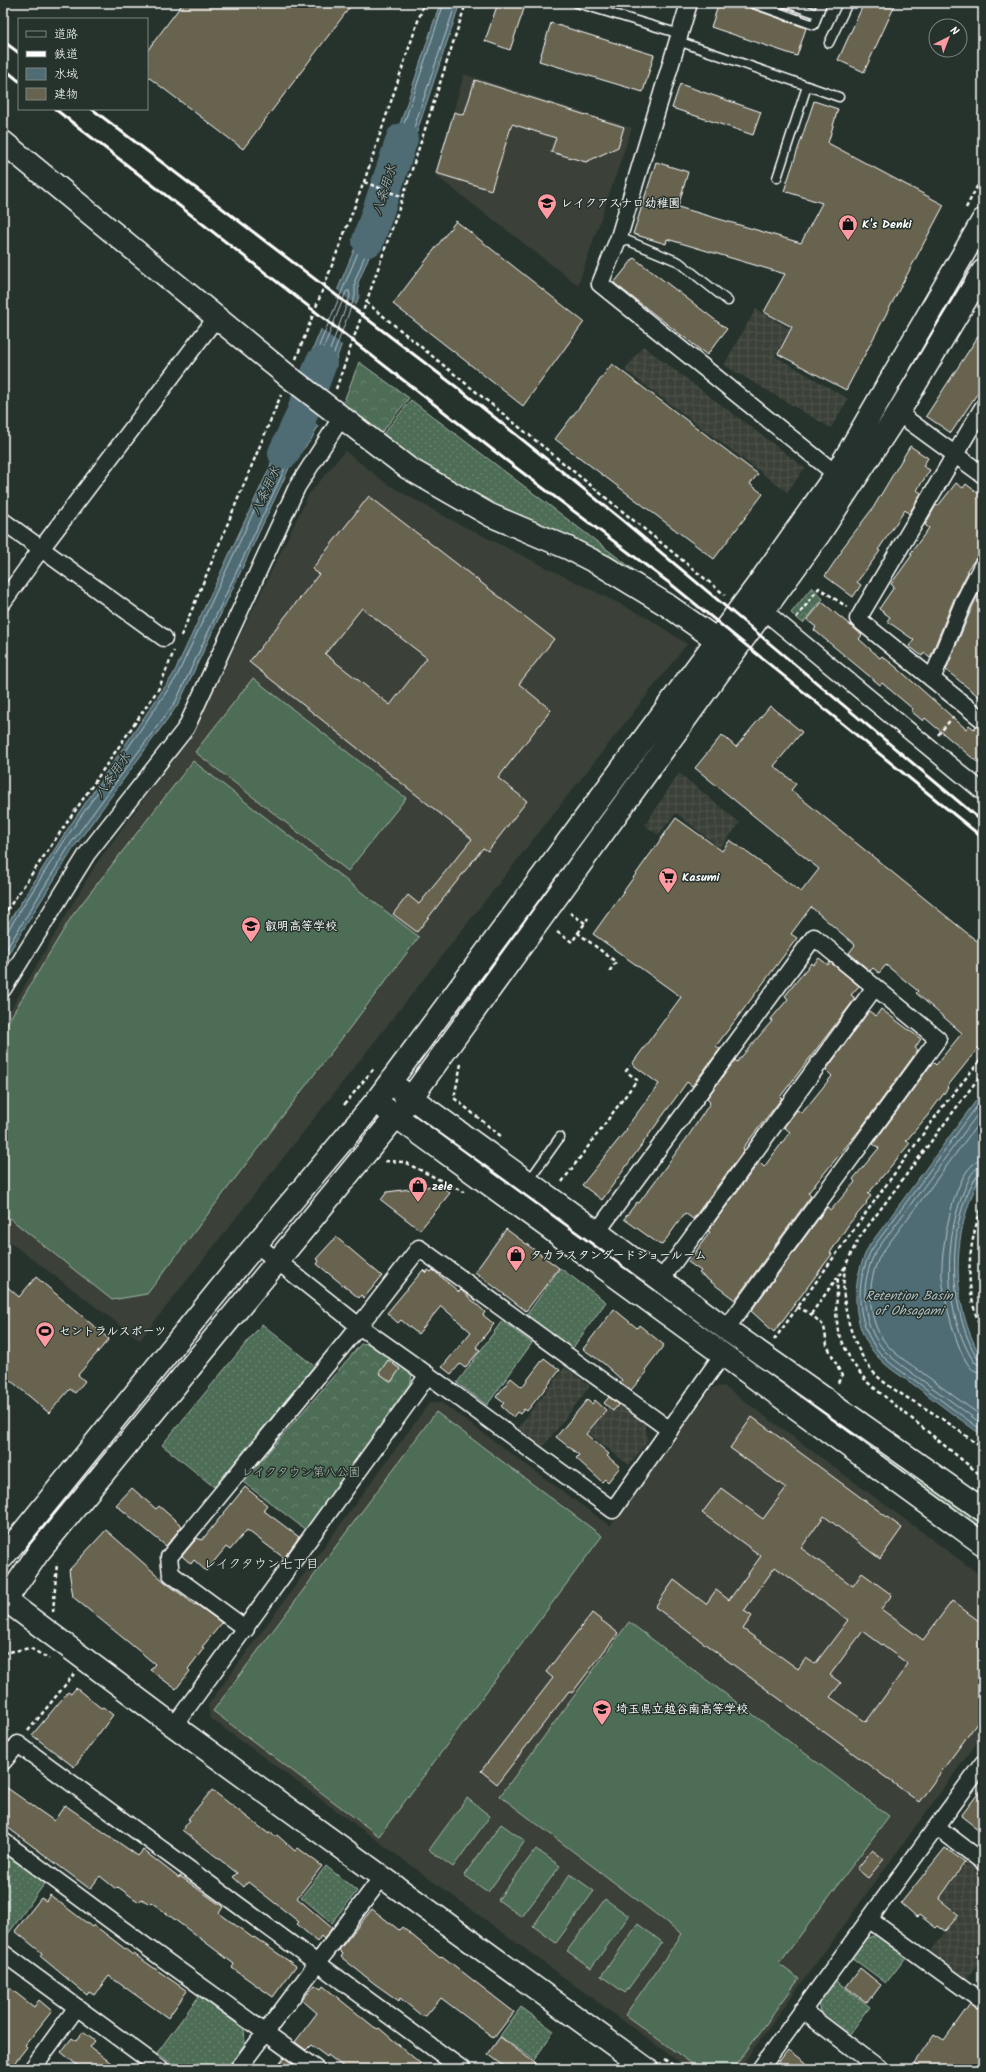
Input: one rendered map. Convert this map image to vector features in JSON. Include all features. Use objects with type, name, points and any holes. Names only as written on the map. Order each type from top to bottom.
[{"type":"street","points":[[689,3],[619,237],[600,284],[836,474]]},
{"type":"street","points":[[3,142],[289,377],[408,468],[455,497],[490,515],[568,548],[603,566],[667,605],[717,640]]},
{"type":"street","points":[[3,1557],[256,1244],[376,1102],[717,640],[836,474],[983,220]]},
{"type":"street","points":[[647,2069],[382,1878],[4,1601],[38,1553],[277,1260],[397,1117],[411,1098],[820,533],[898,413],[983,271]]},
{"type":"street","points":[[3,602],[41,549],[216,318]]},
{"type":"street","points":[[983,407],[954,453],[858,619],[983,720]]},
{"type":"street","points":[[3,990],[88,854],[186,728],[332,411]]},
{"type":"street","points":[[898,413],[983,475]]},
{"type":"street","points":[[3,521],[164,638]]},
{"type":"street","points":[[932,679],[963,603],[983,564]]},
{"type":"street","points":[[764,611],[983,792]]},
{"type":"street","points":[[597,1232],[814,936],[938,1039],[726,1329]]},
{"type":"street","points":[[660,1281],[875,987]]},
{"type":"street","points":[[390,1082],[527,1183],[597,1232],[660,1281],[726,1329],[983,1510]]},
{"type":"street","points":[[376,1102],[983,1544]]},
{"type":"street","points":[[256,1244],[360,1326],[612,1510],[723,1354]]},
{"type":"street","points":[[246,1629],[171,1574],[169,1557],[360,1326],[420,1248],[670,1430]]},
{"type":"street","points":[[174,1726],[246,1629],[428,1375]]},
{"type":"street","points":[[3,1762],[18,1744],[462,2069]]},
{"type":"street","points":[[760,2069],[983,1763]]},
{"type":"street","points":[[937,1827],[983,1862]]},
{"type":"street","points":[[3,1841],[316,2069]]},
{"type":"street","points":[[238,2069],[319,1964],[382,1878]]},
{"type":"street","points":[[870,1920],[983,2002]]},
{"type":"street","points":[[3,1953],[161,2069]]},
{"type":"street","points":[[32,2069],[77,2007]]},
{"type":"street","points":[[802,2010],[880,2069]]},
{"type":"lane","points":[[577,3],[679,38],[839,97]]},
{"type":"lane","points":[[752,3],[814,25],[822,3]]},
{"type":"lane","points":[[786,3],[818,14]]},
{"type":"lane","points":[[829,43],[848,3]]},
{"type":"lane","points":[[777,178],[807,86]]},
{"type":"lane","points":[[619,237],[679,262],[728,301]]},
{"type":"lane","points":[[527,1183],[560,1137]]},
{"type":"path","points":[[289,377],[364,182],[424,3]]},
{"type":"path","points":[[332,411],[366,302],[403,197],[466,3]]},
{"type":"path","points":[[364,182],[403,197]]},
{"type":"path","points":[[366,302],[729,599]]},
{"type":"path","points":[[795,620],[819,588],[860,615]]},
{"type":"path","points":[[928,748],[963,704]]},
{"type":"path","points":[[570,913],[585,923]]},
{"type":"path","points":[[557,932],[572,942],[588,918]]},
{"type":"path","points":[[578,933],[616,962],[608,972]]},
{"type":"path","points":[[774,1340],[944,1105],[983,1057]]},
{"type":"path","points":[[342,1108],[379,1061]]},
{"type":"path","points":[[562,1182],[637,1080],[626,1071],[630,1066]]},
{"type":"path","points":[[811,1314],[838,1278],[859,1238],[983,1072]]},
{"type":"path","points":[[454,1098],[455,1094]]},
{"type":"path","points":[[381,1166],[385,1160],[404,1162],[466,1193]]},
{"type":"path","points":[[983,1203],[973,1233],[969,1260],[974,1306],[983,1334]]},
{"type":"path","points":[[983,1238],[980,1253],[983,1300]]},
{"type":"path","points":[[846,1265],[844,1278],[846,1306],[857,1347],[865,1362],[886,1382],[983,1448]]},
{"type":"path","points":[[838,1278],[836,1311],[838,1332],[851,1361],[867,1382],[983,1476]]},
{"type":"path","points":[[797,1307],[811,1314],[824,1326],[828,1345],[842,1376],[837,1385]]},
{"type":"path","points":[[53,1616],[57,1561]]},
{"type":"path","points":[[18,1744],[85,1659]]},
{"type":"shaded area","name":"レイクアスナロ幼稚園","points":[[464,74],[632,128],[578,285],[435,175]]},
{"type":"shaded area","points":[[756,309],[790,329],[775,356],[848,399],[831,428],[724,365]]},
{"type":"shaded area","points":[[643,346],[805,468],[787,492],[625,370]]},
{"type":"shaded area","name":"叡明高等学校","points":[[345,451],[387,484],[455,522],[648,618],[687,644],[140,1340],[3,1237],[3,1023],[96,864],[192,734],[309,494]]},
{"type":"shaded area","points":[[679,773],[740,823],[720,848],[676,813],[658,835],[645,825]]},
{"type":"shaded area","points":[[565,1367],[590,1386],[543,1447],[518,1428]]},
{"type":"shaded area","name":"埼玉県立越谷南高等学校","points":[[724,1386],[983,1577],[983,1734],[739,2069],[689,2069],[210,1718],[208,1705],[430,1402],[442,1403],[610,1526],[713,1387]]},
{"type":"shaded area","points":[[615,1400],[645,1423],[648,1441],[629,1465],[588,1433]]},
{"type":"shaded area","points":[[968,1860],[983,1872],[983,1957],[967,1979],[931,1951],[959,1913],[940,1898]]},
{"type":"green space","points":[[359,362],[409,398],[378,437],[341,409]]},
{"type":"green space","points":[[411,400],[659,589],[482,503],[379,439]]},
{"type":"green space","points":[[812,587],[823,599],[803,623],[791,613]]},
{"type":"green space","points":[[253,678],[406,798],[348,871],[195,752]]},
{"type":"green space","points":[[193,761],[419,937],[147,1294],[112,1300],[3,1213],[3,1030],[72,916]]},
{"type":"green space","points":[[511,1180],[956,1503],[983,1524],[983,1534],[570,1234]]},
{"type":"green space","points":[[560,1268],[606,1302],[572,1349],[526,1316]]},
{"type":"green space","points":[[502,1321],[532,1343],[487,1405],[457,1383]]},
{"type":"green space","points":[[262,1324],[314,1366],[214,1487],[162,1445]]},
{"type":"green space","name":"レイクタウン第八公園","points":[[371,1343],[412,1373],[411,1382],[306,1530],[243,1482],[361,1344]]},
{"type":"green space","points":[[436,1412],[602,1536],[379,1836],[213,1711]]},
{"type":"green space","points":[[629,1622],[889,1816],[779,1964],[799,1979],[733,2069],[699,2069],[625,2015],[682,1934],[500,1796]]},
{"type":"green space","points":[[467,1798],[490,1816],[453,1867],[429,1850]]},
{"type":"green space","points":[[501,1824],[525,1841],[488,1892],[464,1875]]},
{"type":"green space","points":[[536,1849],[560,1866],[522,1917],[498,1900]]},
{"type":"green space","points":[[3,1852],[45,1883],[3,1941]]},
{"type":"green space","points":[[326,1866],[357,1891],[332,1923],[301,1897]]},
{"type":"green space","points":[[570,1874],[594,1891],[556,1943],[533,1926]]},
{"type":"green space","points":[[605,1899],[629,1916],[591,1968],[567,1951]]},
{"type":"green space","points":[[638,1924],[662,1942],[625,1993],[601,1976]]},
{"type":"green space","points":[[879,1934],[907,1956],[886,1983],[851,1957],[865,1939]]},
{"type":"green space","points":[[835,1980],[870,2007],[849,2035],[821,2015],[818,2003]]},
{"type":"green space","points":[[199,1996],[244,2029],[245,2043],[227,2069],[179,2069],[157,2053]]},
{"type":"green space","points":[[521,2007],[554,2031],[534,2060],[500,2036]]},
{"type":"water","points":[[440,3],[460,3],[399,185],[382,179]]},
{"type":"water","points":[[376,197],[391,202],[358,283],[359,296],[324,393],[303,373]]},
{"type":"water","points":[[294,406],[318,426],[311,440],[291,464],[179,703],[75,846],[3,962],[3,931],[65,833],[173,675],[270,467],[279,430]]},
{"type":"water","name":"Retention Basin of Ohsagami","points":[[983,1091],[983,1172],[968,1205],[959,1250],[958,1269],[962,1307],[967,1326],[983,1360],[983,1436],[880,1360],[867,1343],[861,1330],[856,1302],[856,1288],[863,1259],[869,1246]]},
{"type":"pier","points":[[336,289],[358,307],[343,346],[320,328]]},
{"type":"building","points":[[183,3],[353,3],[243,149],[148,77],[148,50]]},
{"type":"building","points":[[498,3],[526,3],[510,50],[485,41]]},
{"type":"building","points":[[719,3],[743,3],[750,8],[806,28],[797,56],[711,27]]},
{"type":"building","points":[[864,3],[896,3],[864,72],[838,60]]},
{"type":"building","points":[[551,23],[654,55],[643,92],[539,61]]},
{"type":"building","points":[[475,80],[624,127],[618,147],[586,162],[551,152],[556,138],[512,124],[491,190],[436,173],[454,112],[464,115]]},
{"type":"building","points":[[680,84],[761,112],[753,135],[672,108]]},
{"type":"building","points":[[814,101],[838,109],[828,143],[944,205],[846,390],[778,354],[792,327],[764,312],[785,274],[667,239],[666,244],[633,234],[656,162],[688,172],[678,207],[801,243],[822,203],[784,191]]},
{"type":"building","points":[[456,221],[584,322],[523,406],[393,304]]},
{"type":"building","points":[[634,258],[727,329],[707,355],[614,283]]},
{"type":"building","points":[[983,329],[983,385],[951,433],[926,416]]},
{"type":"building","points":[[612,364],[758,474],[750,484],[763,494],[714,559],[555,439]]},
{"type":"building","points":[[910,446],[928,458],[923,466],[930,470],[917,490],[921,493],[909,514],[905,510],[878,550],[880,551],[857,582],[861,585],[853,597],[825,576],[842,551],[841,550],[873,508]]},
{"type":"building","points":[[956,483],[963,488],[966,484],[983,497],[983,549],[967,570],[968,572],[954,599],[930,658],[924,653],[922,656],[909,646],[914,640],[887,621],[890,617],[879,609],[894,587],[891,584],[929,528],[925,525],[936,505],[938,506]]},
{"type":"building","points":[[369,496],[554,639],[519,684],[551,710],[498,778],[527,801],[488,851],[483,848],[417,932],[393,914],[408,895],[419,904],[472,839],[249,662],[319,574],[312,569]],"holes":[[[362,608],[427,658],[390,705],[325,654]]]},
{"type":"building","points":[[983,585],[983,700],[946,670],[972,607]]},
{"type":"building","points":[[822,602],[862,635],[859,639],[880,658],[882,656],[896,667],[966,729],[969,725],[974,729],[976,726],[983,729],[983,767],[925,718],[923,721],[911,711],[913,709],[882,683],[880,685],[814,630],[816,627],[807,620]]},
{"type":"building","points":[[770,706],[802,732],[774,766],[796,784],[791,790],[983,946],[983,1042],[947,1087],[948,1088],[928,1115],[906,1141],[910,1143],[868,1194],[871,1196],[866,1202],[867,1203],[849,1224],[830,1253],[832,1254],[774,1332],[751,1311],[827,1207],[831,1210],[855,1182],[853,1179],[879,1148],[873,1144],[933,1062],[936,1065],[962,1033],[916,993],[918,991],[886,965],[879,973],[873,968],[870,971],[849,953],[855,945],[811,907],[791,934],[797,938],[716,1046],[720,1049],[692,1086],[687,1082],[602,1200],[582,1185],[627,1129],[626,1128],[659,1084],[632,1064],[681,997],[593,934],[676,818],[722,851],[730,840],[801,892],[819,869],[695,768],[722,735],[736,747]]},
{"type":"building","points":[[819,958],[828,965],[830,962],[859,986],[851,995],[854,997],[854,1000],[780,1097],[782,1098],[743,1148],[744,1150],[693,1219],[685,1213],[662,1245],[659,1244],[624,1219],[637,1202],[639,1203],[689,1135],[710,1103],[707,1098],[735,1060],[737,1062],[772,1021],[771,1019],[788,999],[785,996],[811,963],[813,965]]},
{"type":"building","points":[[881,1009],[921,1039],[915,1048],[918,1050],[858,1132],[808,1193],[811,1196],[735,1300],[699,1273],[701,1271],[688,1262],[710,1232],[708,1231],[759,1162],[764,1167],[790,1132],[784,1127],[797,1110],[802,1113],[832,1076],[826,1070],[869,1011],[876,1016]]},
{"type":"building","points":[[440,1185],[450,1193],[420,1230],[381,1200],[387,1192]]},
{"type":"building","points":[[506,1229],[559,1268],[526,1311],[475,1272]]},
{"type":"building","points":[[336,1237],[382,1276],[364,1298],[361,1295],[359,1298],[317,1264],[319,1261],[316,1259]]},
{"type":"building","points":[[423,1270],[426,1273],[428,1270],[431,1272],[433,1270],[459,1292],[461,1290],[485,1312],[483,1315],[494,1324],[476,1347],[480,1350],[465,1368],[460,1364],[451,1374],[442,1367],[471,1332],[441,1306],[418,1334],[401,1320],[398,1323],[387,1313]]},
{"type":"building","points":[[36,1277],[109,1339],[78,1375],[85,1381],[75,1393],[70,1389],[49,1413],[3,1374],[3,1283],[19,1297]]},
{"type":"building","points":[[614,1309],[637,1328],[639,1325],[664,1345],[645,1370],[647,1372],[631,1390],[620,1382],[622,1380],[603,1363],[583,1349]]},
{"type":"building","points":[[544,1358],[560,1370],[527,1411],[524,1409],[520,1414],[517,1412],[513,1417],[501,1406],[504,1403],[496,1397],[511,1378],[522,1387]]},
{"type":"building","points":[[388,1360],[400,1369],[391,1382],[379,1373]]},
{"type":"building","points":[[609,1397],[619,1404],[613,1411],[604,1403]]},
{"type":"building","points":[[587,1400],[592,1404],[595,1400],[606,1410],[586,1434],[609,1454],[607,1456],[620,1467],[608,1482],[605,1479],[602,1482],[576,1458],[579,1455],[556,1437]]},
{"type":"building","points":[[752,1417],[902,1528],[880,1559],[824,1516],[801,1548],[853,1586],[862,1573],[892,1595],[881,1609],[923,1640],[952,1601],[983,1624],[983,1715],[919,1802],[655,1607],[674,1580],[706,1604],[716,1590],[729,1600],[761,1556],[702,1513],[721,1488],[763,1519],[786,1488],[730,1448]],"holes":[[[775,1567],[848,1620],[815,1664],[806,1658],[798,1669],[743,1629],[752,1616],[744,1611]],[[863,1631],[908,1664],[866,1722],[830,1697],[841,1683],[830,1675]]]},
{"type":"building","points":[[245,1487],[267,1505],[263,1510],[299,1537],[284,1558],[247,1530],[230,1550],[226,1547],[206,1571],[194,1560],[191,1564],[182,1556],[197,1538],[202,1540]]},
{"type":"building","points":[[132,1488],[156,1509],[159,1506],[182,1526],[166,1546],[116,1505]]},
{"type":"building","points":[[106,1530],[165,1582],[222,1623],[202,1647],[204,1648],[188,1669],[190,1671],[176,1689],[150,1670],[155,1664],[73,1597],[69,1570]]},
{"type":"building","points":[[592,1613],[618,1633],[572,1693],[569,1691],[497,1784],[481,1771],[553,1678],[546,1672]]},
{"type":"building","points":[[76,1688],[101,1708],[103,1707],[113,1715],[74,1767],[32,1735],[68,1692],[71,1694]]},
{"type":"building","points":[[3,1785],[54,1821],[65,1805],[138,1856],[143,1850],[179,1878],[180,1876],[223,1907],[219,1913],[253,1938],[254,1937],[296,1966],[273,1997],[232,1968],[234,1964],[151,1902],[149,1904],[142,1899],[139,1902],[118,1887],[116,1889],[100,1876],[90,1889],[3,1824]]},
{"type":"building","points":[[983,1787],[983,1833],[961,1816]]},
{"type":"building","points":[[212,1790],[269,1834],[270,1832],[275,1837],[277,1835],[295,1851],[298,1848],[322,1866],[297,1898],[332,1928],[324,1939],[321,1936],[317,1942],[297,1924],[299,1922],[248,1882],[244,1887],[233,1877],[237,1873],[182,1830],[190,1820],[188,1819]]},
{"type":"building","points":[[945,1848],[965,1862],[939,1899],[959,1915],[945,1931],[938,1926],[936,1928],[919,1915],[917,1917],[901,1903]]},
{"type":"building","points":[[872,1850],[884,1859],[868,1878],[857,1869]]},
{"type":"building","points":[[50,1895],[92,1927],[94,1925],[133,1955],[134,1954],[187,1991],[168,2018],[109,1976],[94,1995],[89,1992],[87,1995],[40,1956],[42,1953],[15,1931],[41,1898],[46,1901]]},
{"type":"building","points":[[372,1909],[399,1930],[402,1927],[440,1958],[442,1956],[514,2012],[494,2038],[441,1998],[426,2016],[422,2016],[400,1998],[399,2001],[375,1984],[341,1957],[343,1954],[339,1950]]},
{"type":"building","points":[[860,1968],[881,1985],[866,2002],[846,1987]]},
{"type":"building","points":[[3,1983],[34,2007],[39,2000],[52,2011],[25,2045],[27,2047],[12,2066],[3,2059]]},
{"type":"building","points":[[315,1985],[321,1989],[323,1986],[374,2027],[379,2028],[427,2069],[346,2069],[328,2055],[327,2057],[311,2045],[306,2050],[295,2042],[317,2013],[302,2000]]},
{"type":"building","points":[[970,2004],[983,2011],[983,2064],[979,2069],[921,2069],[914,2063],[934,2034],[944,2040]]},
{"type":"building","points":[[83,2032],[95,2041],[90,2047],[119,2069],[82,2069],[61,2052],[72,2038],[76,2041]]},
{"type":"building","points":[[500,2037],[543,2069],[508,2069],[488,2054]]},
{"type":"building","points":[[788,2050],[814,2069],[773,2069]]},
{"type":"building","points":[[284,2057],[295,2066],[292,2069],[275,2069]]},
{"type":"waterway","name":"八条用水","points":[[368,241],[402,139]]},
{"type":"waterway","name":"八条用水","points":[[284,453],[300,419],[321,363]]},
{"type":"railway","points":[[3,41],[18,52]]},
{"type":"railway","points":[[3,68],[18,80]]},
{"type":"railway","points":[[56,110],[511,464],[672,585],[983,838]]},
{"type":"railway","points":[[93,110],[463,392],[621,519],[983,822]]},
{"type":"place","name":"レイクアスナロ幼稚園","points":[[547,220]]},
{"type":"place","name":"K's Denki","points":[[848,241]]},
{"type":"place","name":"Kasumi","points":[[668,894]]},
{"type":"place","name":"叡明高等学校","points":[[251,943]]},
{"type":"place","name":"zele","points":[[418,1203]]},
{"type":"place","name":"タカラスタンダードショールーム","points":[[516,1272]]},
{"type":"place","name":"セントラルスポーツ","points":[[45,1348]]},
{"type":"place","name":"埼玉県立越谷南高等学校","points":[[602,1726]]},
{"type":"district","name":"レイクタウン七丁目","points":[[261,1564]]}]
